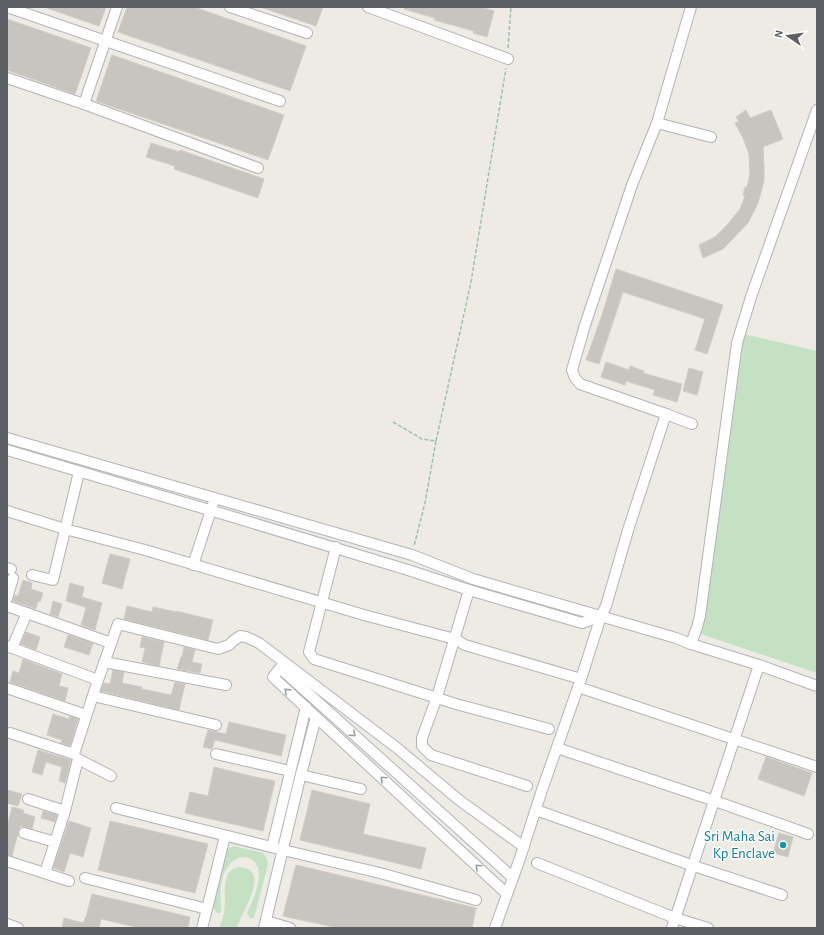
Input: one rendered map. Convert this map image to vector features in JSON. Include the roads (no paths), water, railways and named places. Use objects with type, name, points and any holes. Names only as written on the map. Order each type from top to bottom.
[{"type":"street","points":[[7,7],[280,101]]},
{"type":"street","points":[[84,104],[117,7]]},
{"type":"street","points":[[230,7],[307,33]]},
{"type":"street","points":[[368,7],[508,59]]},
{"type":"street","points":[[691,7],[680,40],[657,123],[632,185],[585,326],[572,370],[575,378],[580,384],[692,424]]},
{"type":"street","points":[[7,78],[84,104],[258,168]]},
{"type":"street","points":[[691,644],[700,616],[737,343],[751,297],[817,110]]},
{"type":"street","points":[[657,123],[711,137]]},
{"type":"street","points":[[495,928],[580,683],[601,616],[606,606],[629,527],[666,414]]},
{"type":"street","points":[[7,438],[412,555],[472,579],[676,638],[760,665],[817,686]]},
{"type":"street","points":[[7,450],[361,555],[469,590],[582,623],[601,616]]},
{"type":"street","points":[[32,575],[53,580],[79,472]]},
{"type":"street","points":[[193,565],[215,499]]},
{"type":"street","points":[[7,510],[65,529],[145,550],[364,615],[455,639],[466,645],[580,683],[817,767]]},
{"type":"street","points":[[361,555],[364,542]]},
{"type":"street","points":[[336,548],[309,652],[314,660],[456,704],[549,729]]},
{"type":"street","points":[[7,598],[10,572]]},
{"type":"street","points":[[469,590],[437,698],[422,738],[422,746],[430,754],[527,786]]},
{"type":"street","points":[[7,606],[111,643]]},
{"type":"street","points":[[27,613],[10,647],[98,680]]},
{"type":"street","points":[[45,873],[65,810],[86,715],[118,624],[218,649],[229,645],[240,636],[259,643],[397,748],[459,800],[524,847]]},
{"type":"street","points":[[104,662],[226,685]]},
{"type":"street","points":[[672,928],[760,665]]},
{"type":"street","points":[[507,894],[273,677],[280,668],[512,878]]},
{"type":"street","points":[[7,688],[86,715]]},
{"type":"street","points":[[93,696],[216,725]]},
{"type":"street","points":[[272,847],[306,707]]},
{"type":"street","points":[[290,928],[265,925],[316,717]]},
{"type":"street","points":[[8,736],[76,756],[111,776]]},
{"type":"street","points":[[557,748],[808,834]]},
{"type":"street","points":[[216,754],[290,771]]},
{"type":"street","points":[[301,775],[361,789]]},
{"type":"street","points":[[28,799],[65,810]]},
{"type":"street","points":[[116,808],[380,873],[476,900]]},
{"type":"street","points":[[536,810],[693,866],[782,895]]},
{"type":"street","points":[[24,833],[55,842]]},
{"type":"street","points":[[202,928],[225,836]]},
{"type":"street","points":[[7,861],[69,881]]},
{"type":"street","points":[[537,863],[675,918],[708,928]]},
{"type":"street","points":[[85,878],[207,909]]},
{"type":"street","points":[[7,924],[18,928]]},
{"type":"place","name":"Sri Maha Sai Kp Enclave","points":[[783,845]]}]
